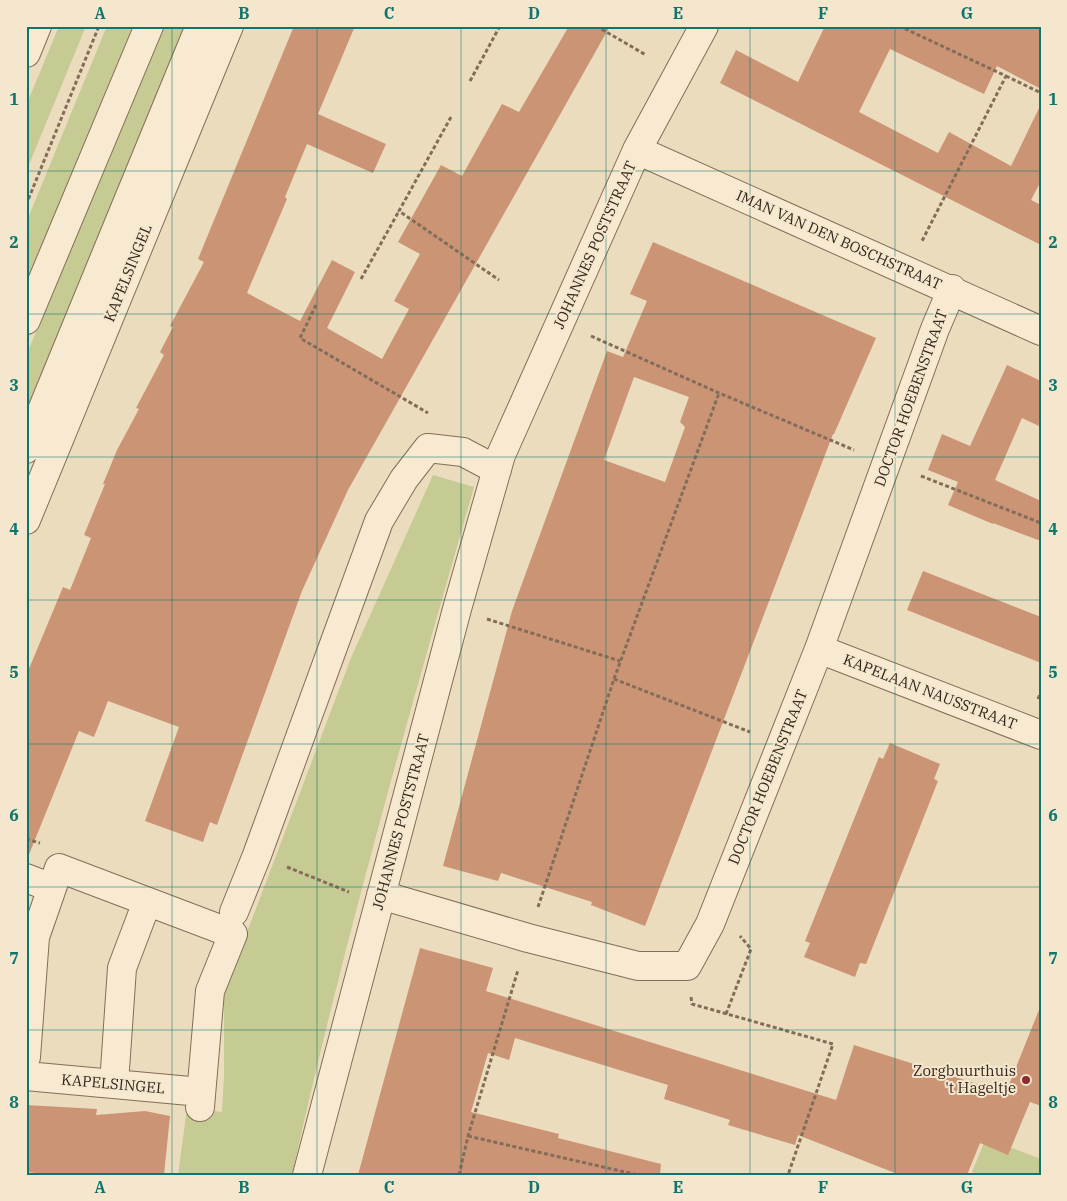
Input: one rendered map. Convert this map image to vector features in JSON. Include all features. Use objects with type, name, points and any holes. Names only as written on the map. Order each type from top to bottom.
[{"type":"street","points":[[26,53],[38,26]]},
{"type":"street","points":[[26,320],[149,26]]},
{"type":"street","name":"KAPELSINGEL","points":[[26,449],[200,26]]},
{"type":"street","name":"KAPELSINGEL","points":[[26,520],[229,26]]},
{"type":"street","name":"JOHANNES POSTSTRAAT","points":[[307,1175],[457,609],[501,455],[637,150],[704,26]]},
{"type":"street","name":"IMAN VAN DEN BOSCHSTRAAT","points":[[637,150],[1041,330]]},
{"type":"street","name":"DOCTOR HOEBENSTRAAT","points":[[687,966],[710,924],[819,649],[935,329],[952,290]]},
{"type":"street","points":[[234,912],[379,521],[404,480],[428,448],[463,452],[497,470]]},
{"type":"street","name":"KAPELAAN NAUSSTRAAT","points":[[819,649],[1041,736]]},
{"type":"street","points":[[26,1057],[35,937],[59,868],[147,902],[122,968],[114,1084]]},
{"type":"street","points":[[26,878],[52,888]]},
{"type":"street","points":[[381,900],[638,966],[687,966]]},
{"type":"street","name":"KAPELSINGEL","points":[[26,1076],[114,1084],[200,1100],[210,990],[233,934],[147,902]]},
{"type":"path","points":[[26,205],[99,26]]},
{"type":"path","points":[[470,81],[500,26]]},
{"type":"path","points":[[596,26],[646,55]]},
{"type":"path","points":[[899,26],[1041,93]]},
{"type":"path","points":[[908,270],[1006,76]]},
{"type":"path","points":[[361,278],[451,117]]},
{"type":"path","points":[[399,211],[500,280]]},
{"type":"path","points":[[316,305],[300,338],[428,414]]},
{"type":"path","points":[[560,322],[719,393],[854,450]]},
{"type":"path","points":[[459,1175],[468,1136],[528,938],[620,660],[719,393]]},
{"type":"path","points":[[922,476],[1041,523]]},
{"type":"path","points":[[457,609],[620,660]]},
{"type":"path","points":[[614,679],[781,743]]},
{"type":"path","points":[[256,855],[381,900]]},
{"type":"path","points":[[710,924],[740,936],[751,949],[726,1014]]},
{"type":"path","points":[[687,966],[692,1004],[833,1044],[788,1175]]},
{"type":"path","points":[[468,1136],[638,1175]]},
{"type":"green space","points":[[59,26],[86,26],[26,172],[26,106]]},
{"type":"green space","points":[[107,26],[136,26],[26,290],[26,223]]},
{"type":"green space","points":[[162,26],[187,26],[26,417],[26,356]]},
{"type":"green space","points":[[433,475],[474,487],[355,915],[292,1175],[178,1175],[187,1108],[222,1112],[224,993],[351,658]]},
{"type":"green space","points":[[986,1138],[1041,1159],[1041,1175],[980,1175],[972,1172]]},
{"type":"building","points":[[294,26],[355,26],[318,114],[386,144],[373,173],[307,144],[285,197],[287,199],[247,293],[300,321],[332,260],[355,272],[327,328],[382,359],[409,309],[394,301],[420,254],[398,242],[441,165],[462,176],[502,104],[519,112],[569,26],[610,26],[348,490],[302,591],[217,825],[210,822],[203,842],[145,821],[179,727],[108,701],[94,737],[79,731],[28,857],[26,857],[26,676],[63,587],[70,590],[91,538],[84,535],[105,484],[103,484],[117,450],[139,409],[136,408],[164,355],[160,352],[173,327],[170,326],[204,262],[198,259]]},
{"type":"building","points":[[825,26],[1041,26],[1041,89],[997,66],[984,94],[890,49],[859,112],[938,153],[949,132],[1011,166],[1041,104],[1041,181],[1031,200],[1041,205],[1041,245],[720,83],[736,50],[798,82]]},
{"type":"building","points":[[653,242],[876,338],[833,434],[645,926],[591,905],[592,902],[501,873],[498,881],[443,866],[512,611],[607,351],[623,357],[647,301],[630,294]],"holes":[[[634,377],[689,397],[680,422],[685,427],[665,482],[604,460]]]},
{"type":"building","points":[[1007,365],[1041,381],[1041,427],[1022,418],[995,480],[1041,501],[1041,541],[948,505],[958,482],[928,470],[942,434],[970,446]]},
{"type":"building","points":[[923,571],[1041,617],[1041,663],[907,610]]},
{"type":"building","points":[[890,743],[940,764],[934,779],[938,781],[866,964],[860,963],[855,977],[804,957],[810,943],[805,941],[879,757],[883,759]]},
{"type":"building","points":[[420,948],[493,968],[486,991],[836,1100],[854,1045],[1018,1097],[1006,1092],[1039,1010],[1041,1010],[1041,1106],[1030,1102],[1008,1155],[980,1143],[967,1175],[900,1175],[798,1135],[795,1145],[728,1125],[730,1120],[664,1099],[668,1085],[515,1038],[509,1060],[488,1053],[471,1112],[559,1134],[558,1138],[661,1164],[660,1175],[358,1175]]},
{"type":"building","points":[[26,1105],[97,1109],[96,1115],[145,1111],[170,1116],[164,1175],[57,1175],[26,1172]]},
{"type":"place","name":"Zorgbuurthuis 't Hageltje","points":[[1026,1080]]}]
